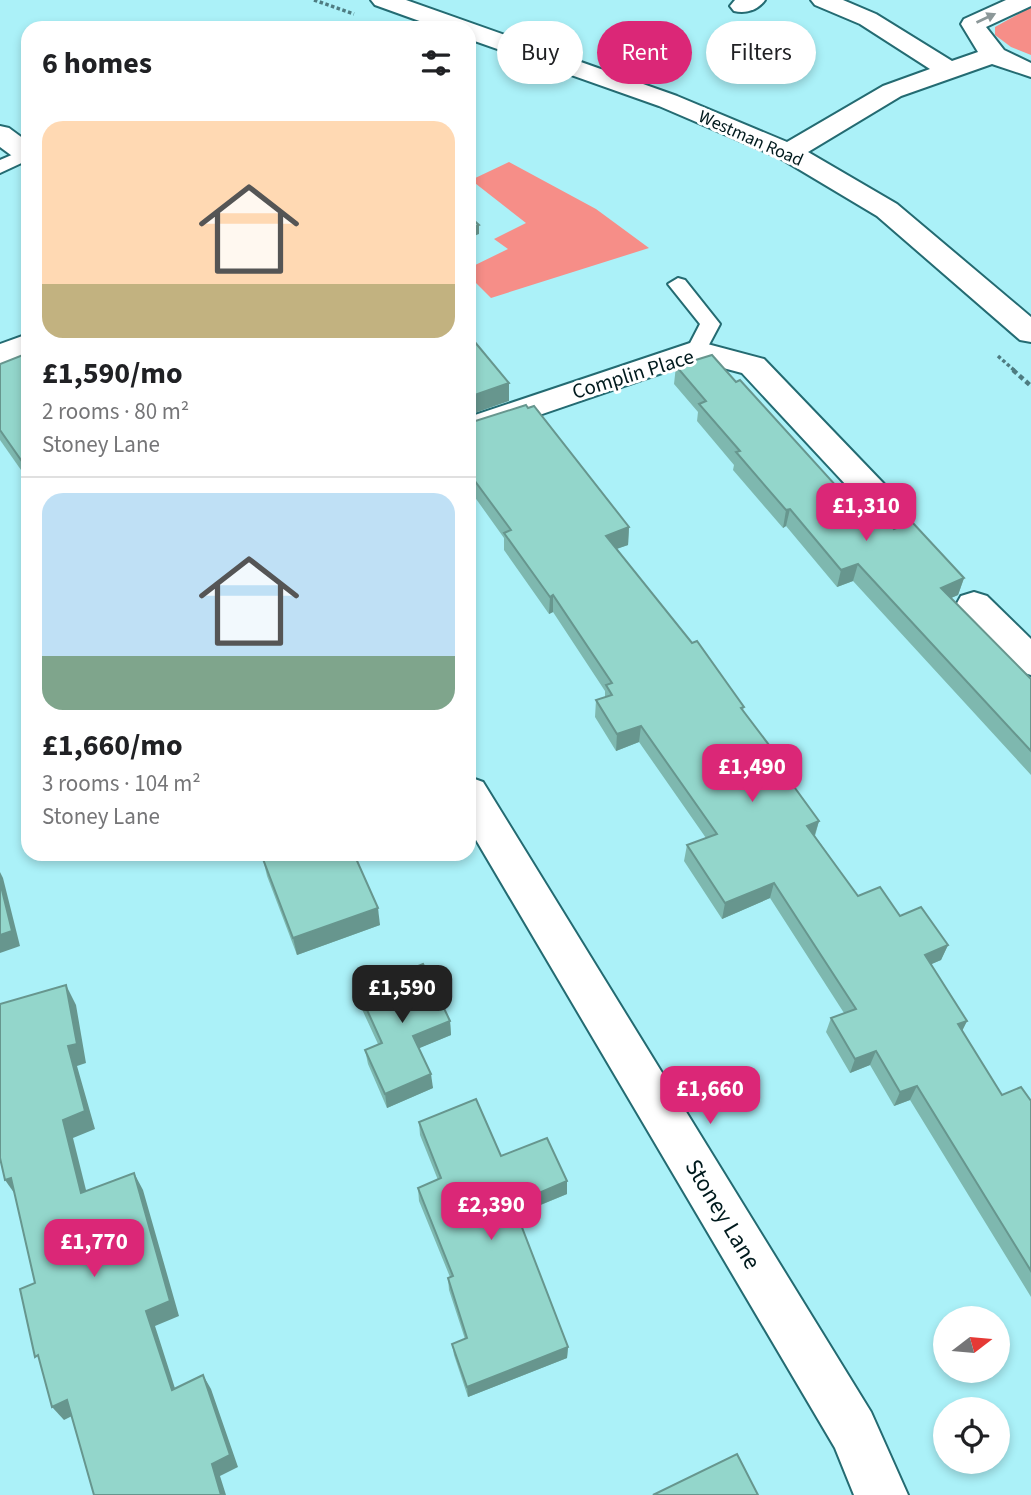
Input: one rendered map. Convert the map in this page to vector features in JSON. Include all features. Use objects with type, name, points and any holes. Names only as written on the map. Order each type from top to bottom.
[{"type":"street","points":[[383,0],[442,21]]},
{"type":"street","points":[[824,0],[868,19],[948,70]]},
{"type":"street","points":[[1025,0],[973,24],[979,40],[993,55],[1031,70]]},
{"type":"street","name":"Westman Road","points":[[476,33],[668,101],[789,152],[887,210],[1031,333]]},
{"type":"street","points":[[789,152],[891,90],[993,55]]},
{"type":"street","points":[[0,134],[21,150]]},
{"type":"street","points":[[0,355],[21,346]]},
{"type":"street","name":"Complin Place","points":[[476,426],[696,351],[753,366],[872,492]]},
{"type":"street","points":[[974,605],[1031,661]]},
{"type":"street","name":"Stoney Lane","points":[[476,805],[853,1430],[881,1495]]},
{"type":"lane","points":[[0,167],[21,157]]},
{"type":"lane","points":[[678,284],[710,324],[696,351]]},
{"type":"path","points":[[990,349],[1031,386]]},
{"type":"shaded area","points":[[1031,7],[1031,55],[1011,47],[995,35],[995,27]]},
{"type":"shaded area","points":[[509,162],[596,209],[649,248],[491,298],[476,283],[476,265],[508,249],[494,239],[526,223],[476,184],[476,178]]},
{"type":"building","points":[[476,343],[509,383],[476,395]]},
{"type":"building","points":[[712,355],[736,382],[740,380],[867,520],[881,515],[894,529],[912,522],[964,578],[941,588],[1031,679],[1031,751],[858,564],[841,570],[790,509],[786,510],[736,452],[740,451],[699,404],[706,401],[676,366]]},
{"type":"building","points":[[21,356],[21,460],[0,430],[0,364]]},
{"type":"building","points":[[526,405],[528,408],[534,406],[629,527],[606,536],[692,643],[697,641],[744,707],[741,708],[772,749],[768,751],[819,821],[807,826],[858,896],[880,887],[900,916],[921,907],[948,945],[925,955],[967,1021],[958,1024],[1002,1095],[1021,1087],[1031,1101],[1031,1271],[917,1086],[900,1092],[876,1051],[855,1059],[831,1018],[856,1009],[774,883],[725,903],[687,845],[717,834],[641,726],[617,734],[596,700],[612,695],[606,685],[612,683],[553,595],[550,597],[504,533],[511,530],[476,482],[476,421]]},
{"type":"building","points":[[264,861],[357,861],[378,908],[293,938]]},
{"type":"building","points":[[0,882],[12,931],[0,935]]},
{"type":"building","points":[[423,964],[450,1021],[413,1036],[431,1074],[385,1094],[365,1050],[382,1043],[358,990]]},
{"type":"building","points":[[66,985],[77,1044],[68,1046],[85,1111],[63,1120],[81,1193],[134,1173],[170,1301],[146,1311],[172,1390],[203,1375],[230,1455],[212,1464],[221,1495],[94,1495],[67,1400],[52,1407],[38,1355],[35,1357],[20,1289],[35,1283],[11,1178],[5,1180],[0,1158],[0,1004]]},
{"type":"building","points":[[476,1099],[501,1156],[547,1138],[567,1181],[513,1204],[568,1347],[467,1387],[452,1344],[467,1338],[448,1278],[453,1276],[418,1188],[441,1178],[419,1122]]},
{"type":"building","points":[[737,1454],[758,1495],[653,1495]]}]
